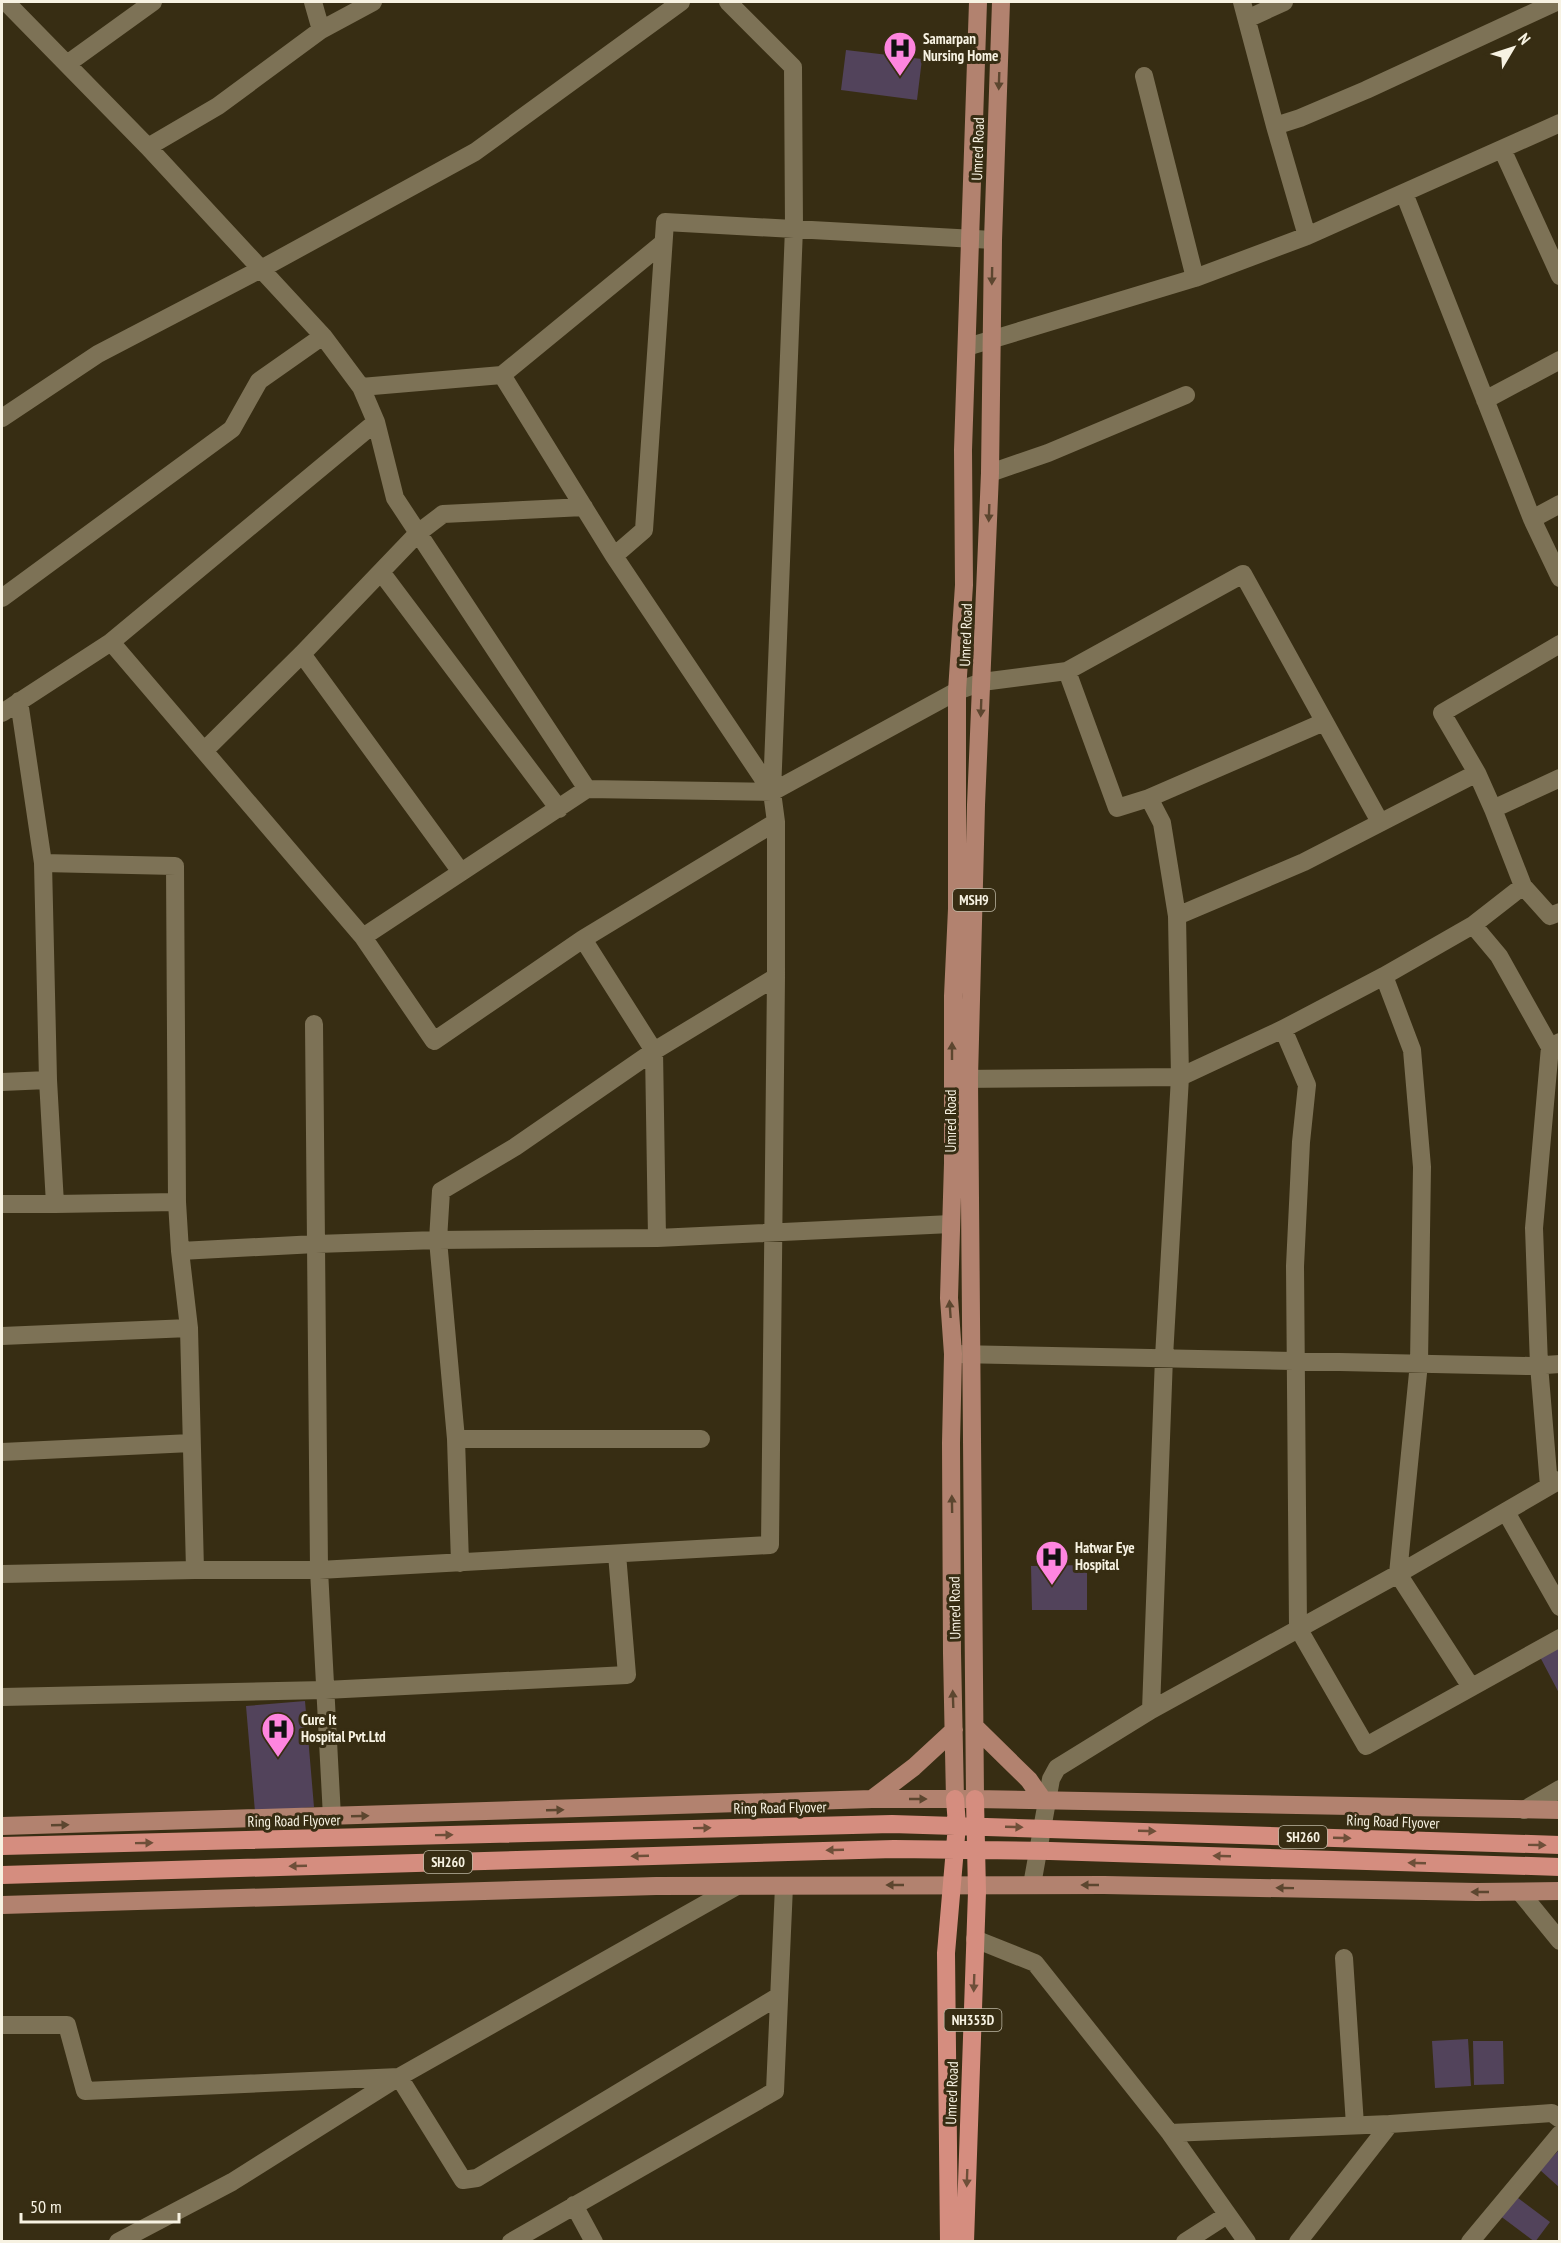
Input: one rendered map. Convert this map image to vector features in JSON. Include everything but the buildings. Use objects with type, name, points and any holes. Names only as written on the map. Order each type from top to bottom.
[{"type":"highway","name":"NH353D","points":[[949,2241],[946,1953],[957,1825],[956,1799]]},
{"type":"highway","name":"Umred Road","points":[[965,2241],[977,1885],[975,1799]]},
{"type":"highway","name":"Ring Road Flyover","points":[[2,1846],[892,1824],[1560,1845]]},
{"type":"highway","name":"SH260","points":[[2,1875],[894,1848],[1560,1867]]},
{"type":"main road","points":[[956,1799],[952,1653],[951,1443],[962,1355],[949,1298],[960,1079],[952,996],[957,909],[957,691],[964,585],[963,450],[978,2]]},
{"type":"main road","name":"Umred Road","points":[[975,1799],[973,1583],[962,1355],[960,1079],[982,682],[990,473],[993,240],[1001,2]]},
{"type":"main road","points":[[952,1583],[973,1583]]},
{"type":"main road","points":[[975,1727],[1029,1780],[1045,1800]]},
{"type":"main road","points":[[872,1799],[914,1767],[954,1730]]},
{"type":"main road","points":[[2,1826],[872,1799],[1560,1810]]},
{"type":"main road","points":[[2,1905],[408,1892],[951,1884],[1560,1891]]},
{"type":"street","points":[[6,2],[148,147],[323,336],[362,387],[376,422],[395,498],[587,789]]},
{"type":"street","points":[[67,64],[153,2]]},
{"type":"street","points":[[313,2],[321,30]]},
{"type":"street","points":[[148,147],[218,106],[321,30],[373,2]]},
{"type":"street","points":[[2,418],[98,354],[261,269],[474,152],[681,2]]},
{"type":"street","points":[[2,1574],[319,1570],[770,1545],[776,977],[776,822],[772,792],[794,228],[793,67],[728,2]]},
{"type":"street","points":[[1284,2],[1245,10],[1307,236]]},
{"type":"street","points":[[1275,126],[1366,90],[1556,2]]},
{"type":"street","points":[[1144,76],[1195,278]]},
{"type":"street","points":[[967,347],[1195,278],[1307,236],[1560,123]]},
{"type":"street","points":[[1502,149],[1560,276]]},
{"type":"street","points":[[1404,194],[1532,519],[1560,578]]},
{"type":"street","points":[[614,556],[644,530],[665,222],[993,240]]},
{"type":"street","points":[[362,387],[502,375],[663,243]]},
{"type":"street","points":[[2,598],[232,429],[259,381],[323,336]]},
{"type":"street","points":[[1485,400],[1560,360]]},
{"type":"street","points":[[502,375],[614,556],[772,792]]},
{"type":"street","points":[[990,473],[1048,453],[1186,395]]},
{"type":"street","points":[[2,713],[111,642],[376,422]]},
{"type":"street","points":[[1532,519],[1560,504]]},
{"type":"street","points":[[205,750],[302,654],[418,533],[443,513],[584,507]]},
{"type":"street","points":[[381,572],[559,809]]},
{"type":"street","points":[[363,937],[587,789],[772,792],[957,691],[982,682],[1067,671],[1243,574],[1380,822]]},
{"type":"street","points":[[111,642],[363,937],[434,1041],[582,939],[776,822]]},
{"type":"street","points":[[1560,645],[1442,713],[1477,773],[1523,886],[1550,916],[1560,912]]},
{"type":"street","points":[[302,654],[461,872]]},
{"type":"street","points":[[1067,671],[1117,808],[1149,798],[1324,722]]},
{"type":"street","points":[[20,701],[43,863],[48,1080],[55,1204]]},
{"type":"street","points":[[1177,916],[1304,862],[1477,773]]},
{"type":"street","points":[[1492,809],[1560,778]]},
{"type":"street","points":[[1149,798],[1162,823],[1177,916],[1180,1077],[1164,1357],[1151,1710]]},
{"type":"street","points":[[43,863],[175,866],[177,1202],[189,1328],[195,1570]]},
{"type":"street","points":[[960,1079],[1180,1077],[1282,1029],[1384,976],[1473,925],[1523,886]]},
{"type":"street","points":[[1032,1885],[1045,1800],[1051,1779],[1058,1768],[1151,1710],[1398,1574],[1555,1483],[1539,1365],[1534,1228],[1555,1044],[1499,956],[1473,925]]},
{"type":"street","points":[[582,939],[654,1052],[657,1238]]},
{"type":"street","points":[[1384,976],[1412,1050],[1422,1167],[1419,1363],[1398,1574],[1471,1687]]},
{"type":"street","points":[[460,1563],[456,1439],[438,1240],[441,1191],[515,1147],[654,1052],[776,977]]},
{"type":"street","points":[[314,1023],[319,1570],[332,1816]]},
{"type":"street","points":[[1282,1029],[1307,1085],[1301,1142],[1295,1255],[1294,1360],[1298,1628],[1366,1746],[1560,1638]]},
{"type":"street","points":[[2,1082],[48,1080]]},
{"type":"street","points":[[2,1204],[177,1202]]},
{"type":"street","points":[[180,1251],[438,1240],[657,1238],[951,1224]]},
{"type":"street","points":[[2,1336],[189,1328]]},
{"type":"street","points":[[962,1355],[1560,1364]]},
{"type":"street","points":[[456,1439],[701,1439]]},
{"type":"street","points":[[2,1452],[191,1443]]},
{"type":"street","points":[[1506,1512],[1560,1607]]},
{"type":"street","points":[[2,1697],[325,1690],[627,1675],[617,1554]]},
{"type":"street","points":[[1524,1810],[1560,1789]]},
{"type":"street","points":[[118,2241],[232,2182],[399,2077],[737,1886]]},
{"type":"street","points":[[511,2241],[775,2091],[784,1886]]},
{"type":"street","points":[[1520,1892],[1560,1941]]},
{"type":"street","points":[[975,1939],[1035,1963],[1170,2133],[1247,2241]]},
{"type":"street","points":[[1344,1958],[1355,2126]]},
{"type":"street","points":[[399,2077],[463,2180],[477,2178],[779,1996]]},
{"type":"street","points":[[2,2025],[67,2025],[85,2091],[399,2077]]},
{"type":"street","points":[[1170,2133],[1355,2126],[1552,2113],[1560,2119]]},
{"type":"street","points":[[1298,2241],[1390,2124]]},
{"type":"street","points":[[1470,2241],[1560,2134]]},
{"type":"street","points":[[574,2205],[594,2241]]},
{"type":"street","points":[[1185,2241],[1227,2215]]},
{"type":"place","name":"Samarpan Nursing Home","points":[[900,77]]},
{"type":"place","name":"Hatwar Eye Hospital","points":[[1052,1586]]},
{"type":"place","name":"Cure It Hospital Pvt.Ltd","points":[[278,1758]]}]
